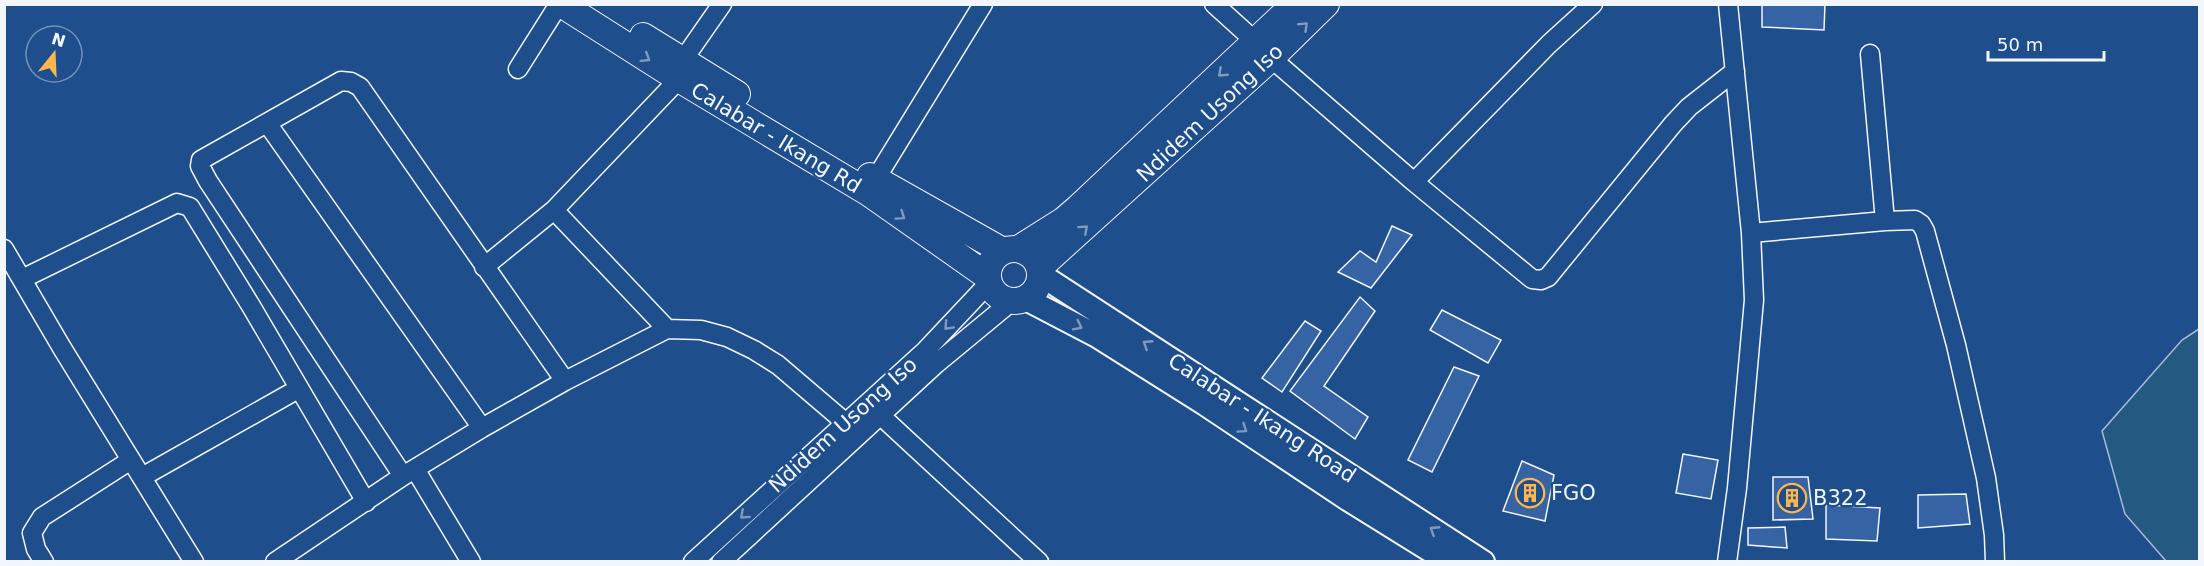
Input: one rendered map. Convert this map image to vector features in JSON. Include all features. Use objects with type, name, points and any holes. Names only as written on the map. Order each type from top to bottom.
[{"type":"highway","name":"Calabar - Ikang Rd","points":[[560,4],[875,180],[1010,250]]},
{"type":"highway","name":"Calabar - Ikang Rd","points":[[591,4],[681,70],[868,194],[988,280]]},
{"type":"highway","name":"Ndidem Usong Iso","points":[[1040,271],[1263,50],[1295,4]]},
{"type":"highway","name":"Ndidem Usong Iso","points":[[1010,250],[1064,220],[1263,50],[1326,4]]},
{"type":"highway","points":[[1010,250],[1031,255],[1040,271],[1037,290],[1018,301],[997,296],[988,280],[992,261],[1010,250]]},
{"type":"main road","name":"Calabar - Ikang Road","points":[[1040,271],[1483,561]]},
{"type":"main road","name":"Calabar - Ikang Road","points":[[1018,301],[1097,336],[1205,404],[1349,500],[1449,561]]},
{"type":"street","points":[[518,69],[560,4]]},
{"type":"street","points":[[484,267],[554,210],[681,70],[722,4]]},
{"type":"street","points":[[875,180],[983,4]]},
{"type":"street","points":[[1214,4],[1414,182],[1532,279],[1544,280],[1673,124],[1689,107],[1735,70]]},
{"type":"street","points":[[1414,182],[1549,44],[1593,4]]},
{"type":"street","points":[[1727,561],[1737,488],[1754,300],[1751,233],[1728,4]]},
{"type":"street","points":[[1870,54],[1885,221]]},
{"type":"street","points":[[471,561],[208,182],[200,166],[201,159],[340,81],[351,82],[360,87],[565,381]]},
{"type":"street","points":[[267,123],[482,428]]},
{"type":"street","points":[[22,279],[177,203],[184,204],[194,213],[366,502]]},
{"type":"street","points":[[554,210],[667,329]]},
{"type":"street","points":[[1751,233],[1885,221],[1915,220],[1921,224],[1925,231],[1956,345],[1986,478],[1994,535],[1995,561]]},
{"type":"street","points":[[4,249],[194,561]]},
{"type":"street","name":"Ndidem Usong Iso","points":[[693,561],[925,351],[988,280]]},
{"type":"street","name":"Ndidem Usong Iso","points":[[721,561],[936,364],[1018,301]]},
{"type":"street","points":[[275,561],[482,428],[565,381],[667,329],[701,330],[727,337],[754,350],[778,365],[846,423]]},
{"type":"street","points":[[142,477],[298,389]]},
{"type":"street","points":[[880,415],[1039,561]]},
{"type":"street","points":[[44,561],[36,549],[32,533],[42,517],[131,460]]},
{"type":"shaded area","points":[[2199,329],[2199,561],[2166,561],[2125,514],[2102,431],[2182,340]]},
{"type":"building","points":[[1762,4],[1825,4],[1824,30],[1762,27]]},
{"type":"building","points":[[1392,226],[1412,235],[1371,288],[1338,272],[1360,251],[1376,262]]},
{"type":"building","points":[[1360,297],[1375,311],[1324,386],[1368,417],[1355,439],[1290,391]]},
{"type":"building","points":[[1442,310],[1501,340],[1488,363],[1430,330]]},
{"type":"building","points":[[1305,321],[1321,331],[1282,392],[1262,378]]},
{"type":"building","points":[[1454,367],[1479,376],[1432,472],[1408,460]]},
{"type":"building","points":[[1683,454],[1718,460],[1711,499],[1676,493]]},
{"type":"building","name":"FGO","points":[[1522,461],[1554,475],[1545,521],[1503,511]]},
{"type":"building","name":"B322","points":[[1773,477],[1808,477],[1813,519],[1773,520]]},
{"type":"building","points":[[1966,494],[1970,524],[1918,528],[1918,495]]},
{"type":"building","points":[[1826,505],[1880,508],[1877,541],[1826,539]]},
{"type":"building","points":[[1785,527],[1787,548],[1748,545],[1748,528]]},
{"type":"place","name":"FGO","points":[[1530,493]]},
{"type":"place","name":"B322","points":[[1792,498]]}]
